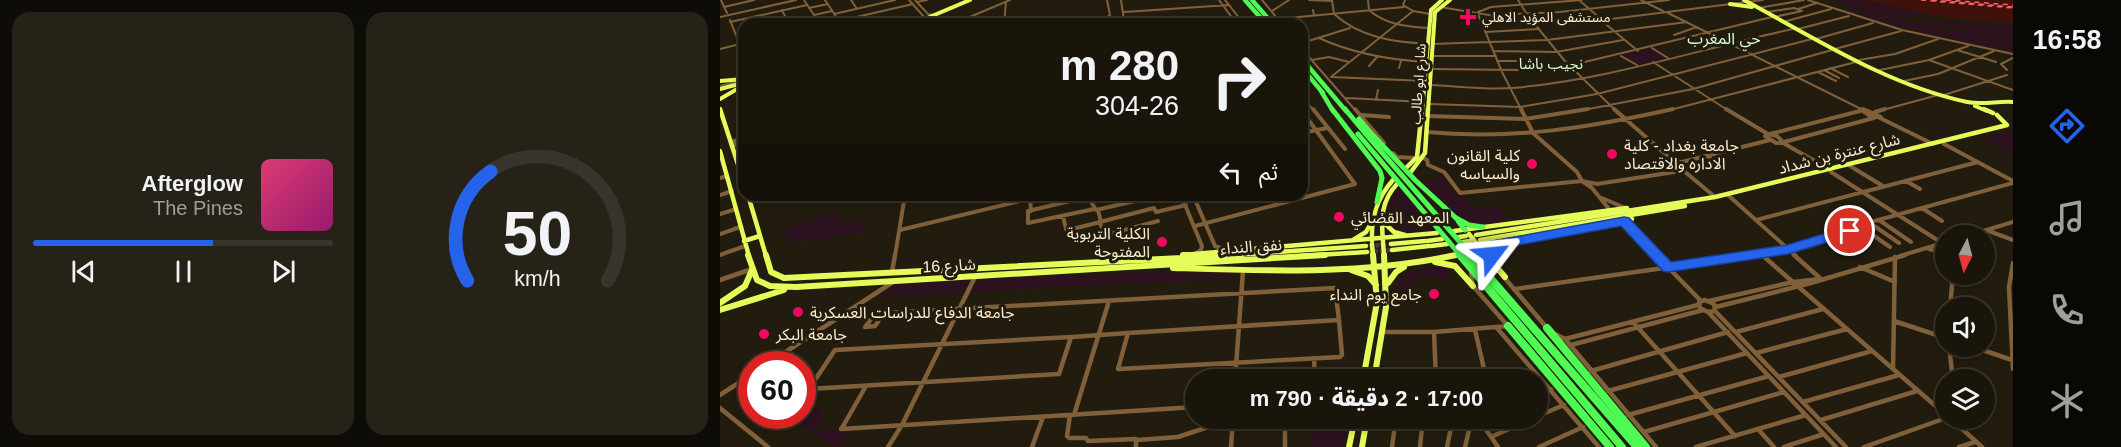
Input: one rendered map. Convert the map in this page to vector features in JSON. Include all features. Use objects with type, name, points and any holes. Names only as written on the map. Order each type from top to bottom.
[{"type":"highway","points":[[1245,0],[1261,18]]},
{"type":"highway","points":[[1252,0],[1268,18]]},
{"type":"highway","points":[[1308,66],[1622,447]]},
{"type":"highway","points":[[1308,75],[1364,133],[1456,218],[1470,239]]},
{"type":"highway","points":[[1321,91],[1325,101],[1380,171],[1382,178],[1377,202]]},
{"type":"highway","points":[[1364,133],[1637,447]]},
{"type":"highway","points":[[1456,218],[1469,225],[1483,227]]},
{"type":"highway","points":[[1508,326],[1610,447]]},
{"type":"highway","points":[[1546,328],[1646,447]]},
{"type":"main road","points":[[926,18],[970,0]]},
{"type":"main road","points":[[935,18],[977,0]]},
{"type":"main road","points":[[1437,7],[1446,1]]},
{"type":"main road","points":[[1437,7],[1446,1]]},
{"type":"main road","points":[[1437,7],[1448,8],[1446,1]]},
{"type":"main road","points":[[1743,1],[1796,29]]},
{"type":"main road","points":[[1728,2],[1756,8],[1857,61],[1938,95],[1995,114]]},
{"type":"main road","name":"شارع ابو طالب","points":[[1415,158],[1419,148],[1431,69],[1430,14],[1437,7]]},
{"type":"main road","name":"شارع ابو طالب","points":[[1428,83],[1427,62],[1437,7]]},
{"type":"main road","points":[[1857,61],[1904,81],[1970,103],[2013,102]]},
{"type":"main road","points":[[720,85],[738,83]]},
{"type":"main road","points":[[720,85],[738,83]]},
{"type":"main road","points":[[720,99],[738,86]]},
{"type":"main road","points":[[2001,101],[2012,108]]},
{"type":"main road","name":"شارع ابو طالب","points":[[1423,158],[1428,116],[1426,103]]},
{"type":"main road","points":[[1988,104],[1987,108],[2013,124]]},
{"type":"main road","points":[[720,109],[738,165]]},
{"type":"main road","name":"شارع عنترة بن شداد","points":[[1663,208],[1830,171],[2007,125],[1995,114]]},
{"type":"main road","name":"شارع عنترة بن شداد","points":[[1663,208],[1729,196],[1944,144],[2013,124]]},
{"type":"main road","points":[[720,151],[752,269],[751,279],[744,288],[720,303]]},
{"type":"main road","points":[[1415,158],[1406,172],[1423,158]]},
{"type":"main road","points":[[1365,369],[1377,302],[1375,267],[1369,246],[1371,223],[1377,202],[1395,182],[1383,208],[1387,284],[1384,332],[1376,369]]},
{"type":"main road","points":[[744,244],[760,236],[750,201]]},
{"type":"main road","points":[[1470,239],[1483,227],[1561,218],[1609,209],[1663,208]]},
{"type":"main road","points":[[1454,231],[1470,239],[1498,245],[1624,221],[1663,208]]},
{"type":"main road","points":[[1470,239],[1663,208]]},
{"type":"main road","points":[[1382,220],[1394,232],[1427,242]]},
{"type":"main road","points":[[1139,263],[1193,254],[1345,242],[1366,232],[1371,223]]},
{"type":"main road","points":[[1391,247],[1427,242],[1437,233]]},
{"type":"main road","name":"شارع 16","points":[[760,236],[766,259],[776,276],[784,278],[1139,263]]},
{"type":"main road","points":[[1470,239],[1471,251]]},
{"type":"main road","points":[[1470,239],[1505,277]]},
{"type":"main road","points":[[1345,242],[1369,246],[1383,241],[1444,242]]},
{"type":"main road","points":[[1495,265],[1492,255],[1498,245]]},
{"type":"main road","name":"نفق النداء","points":[[1139,263],[1369,246]]},
{"type":"main road","name":"نفق النداء","points":[[1139,263],[1369,246]]},
{"type":"main road","points":[[1139,263],[1243,271],[1338,269],[1407,266],[1456,255]]},
{"type":"main road","points":[[1430,262],[1455,266],[1473,286]]},
{"type":"main road","name":"شارع 16","points":[[752,269],[757,280],[762,284],[780,288],[975,277],[1139,263]]},
{"type":"main road","points":[[1387,284],[1396,272],[1407,266]]},
{"type":"main road","points":[[1338,269],[1362,273],[1376,286]]},
{"type":"main road","points":[[923,280],[927,271]]},
{"type":"main road","points":[[720,310],[795,287]]},
{"type":"main road","points":[[1349,447],[1353,429]]},
{"type":"main road","points":[[1362,447],[1365,429]]},
{"type":"street","points":[[721,0],[738,39]]},
{"type":"street","points":[[724,7],[754,0]]},
{"type":"street","points":[[780,2],[786,0]]},
{"type":"street","points":[[720,15],[796,0]]},
{"type":"street","points":[[804,0],[815,16]]},
{"type":"street","points":[[851,0],[857,9]]},
{"type":"street","points":[[808,18],[895,0]]},
{"type":"street","points":[[909,0],[922,10],[936,15]]},
{"type":"street","points":[[926,18],[916,1],[927,0]]},
{"type":"street","points":[[967,18],[1010,0]]},
{"type":"street","points":[[1106,18],[1110,15],[1107,0]]},
{"type":"street","points":[[1121,0],[1124,18]]},
{"type":"street","points":[[1219,0],[1233,18],[1239,17]]},
{"type":"street","points":[[1225,0],[1239,17]]},
{"type":"street","points":[[1262,0],[1277,18]]},
{"type":"street","points":[[1271,11],[1289,0]]},
{"type":"street","points":[[1309,0],[1332,0],[1334,14],[1351,28],[1379,38],[1430,44],[1547,40],[1687,22]]},
{"type":"street","points":[[1368,0],[1369,10],[1383,20],[1430,28]]},
{"type":"street","points":[[1404,7],[1405,0]]},
{"type":"street","points":[[1518,0],[1531,21],[1570,66],[1610,106],[1671,159],[1682,162],[1770,140],[1784,143],[1880,118]]},
{"type":"street","points":[[1478,13],[1486,8],[1581,0],[1614,32],[1638,51]]},
{"type":"street","points":[[1641,0],[1752,54],[1874,118]]},
{"type":"street","points":[[1496,15],[1591,10],[1669,0]]},
{"type":"street","points":[[1448,8],[1531,21],[1571,24],[1728,2],[1762,0]]},
{"type":"street","points":[[1773,0],[1787,5],[1804,0]]},
{"type":"street","points":[[1808,0],[1874,23],[2013,55]]},
{"type":"street","points":[[1813,0],[1866,19],[2013,55]]},
{"type":"street","points":[[747,18],[827,1],[837,18]]},
{"type":"street","points":[[1005,18],[1006,2]]},
{"type":"street","points":[[1756,8],[1779,3]]},
{"type":"street","points":[[1767,13],[1797,9],[1817,3]]},
{"type":"street","points":[[852,18],[912,4]]},
{"type":"street","points":[[1124,12],[1229,5]]},
{"type":"street","points":[[1287,18],[1404,7],[1430,14]]},
{"type":"street","points":[[1431,69],[1502,72],[1570,66],[1802,11],[1797,9]]},
{"type":"street","points":[[1783,22],[1832,9]]},
{"type":"street","points":[[782,10],[786,18]]},
{"type":"street","points":[[1313,10],[1314,15]]},
{"type":"street","points":[[1329,77],[1413,11]]},
{"type":"street","points":[[1478,13],[1511,18]]},
{"type":"street","points":[[1478,13],[1502,72],[1533,133],[1577,172],[1582,181],[1599,196],[1609,209]]},
{"type":"street","points":[[1329,77],[1510,88],[1582,78],[1850,15]]},
{"type":"street","points":[[730,22],[738,20]]},
{"type":"street","points":[[1346,98],[1520,106],[1597,94],[1874,23]]},
{"type":"street","points":[[1674,35],[1697,27]]},
{"type":"street","points":[[1308,41],[1351,28]]},
{"type":"street","points":[[1485,32],[1538,29]]},
{"type":"street","points":[[1428,116],[1525,119],[1610,106],[1693,89],[1902,30]]},
{"type":"street","points":[[1319,38],[1377,57],[1427,62]]},
{"type":"street","points":[[1426,132],[1494,136],[1533,133],[1625,119],[1712,101],[1795,76],[1895,54],[1939,39]]},
{"type":"street","points":[[1493,51],[1557,52],[1623,40]]},
{"type":"street","points":[[720,49],[738,45]]},
{"type":"street","points":[[1880,70],[1929,60],[1968,45]]},
{"type":"street","points":[[1651,48],[1668,58]]},
{"type":"street","points":[[1956,50],[1996,62]]},
{"type":"street","points":[[1904,81],[1938,74],[1995,51]]},
{"type":"street","points":[[1308,55],[1397,157],[1415,158]]},
{"type":"street","points":[[1620,55],[1637,65]]},
{"type":"street","points":[[2007,69],[2001,64],[2013,55]]},
{"type":"street","points":[[1432,56],[1520,61]]},
{"type":"street","points":[[1312,60],[1329,57],[1350,62]]},
{"type":"street","points":[[1369,66],[1377,57]]},
{"type":"street","points":[[1929,60],[2012,88]]},
{"type":"street","points":[[1399,68],[1401,61]]},
{"type":"street","points":[[1653,61],[1712,101],[1935,237]]},
{"type":"street","points":[[1829,68],[1848,77]]},
{"type":"street","points":[[1816,71],[1838,79],[1823,70]]},
{"type":"street","points":[[1944,95],[1991,82],[2007,75]]},
{"type":"street","points":[[1376,100],[1378,90]]},
{"type":"street","points":[[1769,134],[1860,110],[1875,112],[1938,95]]},
{"type":"street","points":[[1308,103],[1345,149]]},
{"type":"street","points":[[1875,112],[1880,118],[1934,144]]},
{"type":"street","points":[[1360,115],[1389,117]]},
{"type":"street","points":[[1308,119],[1355,184],[1308,196]]},
{"type":"street","points":[[1308,132],[1328,128]]},
{"type":"street","points":[[1769,134],[1766,136],[1770,140]]},
{"type":"street","points":[[731,144],[738,142]]},
{"type":"street","points":[[1944,144],[2013,182]]},
{"type":"street","points":[[1706,156],[1723,169]]},
{"type":"street","points":[[1423,158],[1427,160],[1428,165],[1444,172],[1461,193],[1582,181],[1597,184],[1682,171],[1686,167],[1682,162]]},
{"type":"street","points":[[1671,159],[1669,162],[1671,166],[1682,171],[1715,197]]},
{"type":"street","points":[[1756,220],[1978,162]]},
{"type":"street","points":[[1850,166],[1883,186]]},
{"type":"street","points":[[720,178],[728,176]]},
{"type":"street","points":[[1906,180],[1920,189]]},
{"type":"street","points":[[1515,289],[1788,250],[1846,233],[1878,220],[2013,182]]},
{"type":"street","points":[[720,195],[732,191]]},
{"type":"street","points":[[1599,196],[1625,208]]},
{"type":"street","points":[[1729,196],[1821,279]]},
{"type":"street","points":[[892,273],[904,201]]},
{"type":"street","points":[[900,230],[1022,201]]},
{"type":"street","points":[[1030,201],[1031,211]]},
{"type":"street","points":[[1075,201],[1027,213],[1029,224],[1134,201]]},
{"type":"street","points":[[1090,201],[1096,210],[1103,234],[1106,235],[1158,221]]},
{"type":"street","points":[[1152,201],[1156,212],[1185,205]]},
{"type":"street","points":[[1183,201],[1202,247],[1200,251],[1193,254]]},
{"type":"street","points":[[1196,201],[1217,247],[1233,251]]},
{"type":"street","points":[[1195,226],[1290,201]]},
{"type":"street","points":[[1063,216],[1067,230],[1155,208]]},
{"type":"street","points":[[1921,208],[1942,221]]},
{"type":"street","points":[[720,214],[736,209]]},
{"type":"street","points":[[1878,220],[1911,242]]},
{"type":"street","points":[[1624,221],[1836,447]]},
{"type":"street","points":[[1995,227],[2013,222]]},
{"type":"street","points":[[1869,223],[1899,243]]},
{"type":"street","points":[[1859,226],[1890,247]]},
{"type":"street","points":[[720,234],[740,228]]},
{"type":"street","points":[[1995,233],[2013,240]]},
{"type":"street","points":[[720,255],[744,244]]},
{"type":"street","points":[[1571,345],[1799,286],[1935,245]]},
{"type":"street","points":[[1926,248],[1935,251]]},
{"type":"street","points":[[1761,254],[1935,406]]},
{"type":"street","points":[[1893,369],[1895,257]]},
{"type":"street","points":[[2013,263],[2009,287],[2013,369]]},
{"type":"street","points":[[1485,267],[1496,270],[1505,277],[1546,328],[1571,345],[1656,447]]},
{"type":"street","points":[[1860,267],[1894,282]]},
{"type":"street","points":[[720,280],[752,269]]},
{"type":"street","points":[[1236,369],[1243,271]]},
{"type":"street","points":[[1471,273],[1473,286],[1508,326]]},
{"type":"street","points":[[888,447],[902,425],[975,277]]},
{"type":"street","points":[[1565,339],[1700,303],[1793,282],[1821,279]]},
{"type":"street","points":[[789,351],[893,282]]},
{"type":"street","points":[[884,313],[1335,288],[1340,357],[1118,369],[1128,333]]},
{"type":"street","points":[[1109,301],[1067,436],[1086,438],[1088,444],[1137,444],[1178,437],[1202,429]]},
{"type":"street","points":[[1709,301],[1846,447]]},
{"type":"street","points":[[1736,332],[1824,309]]},
{"type":"street","points":[[816,378],[835,350],[1339,320]]},
{"type":"street","points":[[1894,321],[1935,334]]},
{"type":"street","points":[[1633,322],[1735,436]]},
{"type":"street","points":[[1384,332],[1434,333],[1508,326]]},
{"type":"street","points":[[1497,328],[1599,447]]},
{"type":"street","points":[[1756,353],[1847,329]]},
{"type":"street","points":[[1475,330],[1484,369]]},
{"type":"street","points":[[1591,371],[1728,332]]},
{"type":"street","points":[[1434,333],[1436,369]]},
{"type":"street","points":[[816,389],[1059,374],[1071,337]]},
{"type":"street","points":[[1779,377],[1873,351]]},
{"type":"street","points":[[1608,391],[1747,353]]},
{"type":"street","points":[[1995,354],[2012,360]]},
{"type":"street","points":[[1314,358],[1314,369]]},
{"type":"street","points":[[1803,402],[1900,375]]},
{"type":"street","points":[[1628,415],[1769,376]]},
{"type":"street","points":[[720,395],[738,384]]},
{"type":"street","points":[[866,386],[841,429],[1185,408]]},
{"type":"street","points":[[1820,420],[1917,390]]},
{"type":"street","points":[[1643,433],[1784,392]]},
{"type":"street","points":[[1548,412],[1564,405]]},
{"type":"street","points":[[722,412],[768,447]]},
{"type":"street","points":[[1696,447],[1806,415]]},
{"type":"street","points":[[1032,447],[1043,417]]},
{"type":"street","points":[[1864,447],[1935,421]]},
{"type":"street","points":[[1539,447],[1583,427]]},
{"type":"street","points":[[1230,447],[1232,429]]},
{"type":"street","points":[[1285,429],[1285,447]]},
{"type":"street","points":[[1392,447],[1394,429]]},
{"type":"street","points":[[1420,447],[1422,429]]},
{"type":"street","points":[[1447,447],[1451,429]]},
{"type":"street","points":[[1465,447],[1469,429]]},
{"type":"street","points":[[1486,429],[1498,447]]},
{"type":"street","points":[[1491,437],[1509,429]]},
{"type":"street","points":[[1758,429],[1774,447]]},
{"type":"street","points":[[1961,429],[1982,447]]},
{"type":"street","points":[[1784,447],[1824,434]]},
{"type":"street","points":[[1718,441],[1723,447]]},
{"type":"street","points":[[1959,447],[1976,442]]},
{"type":"shaded area","points":[[1831,0],[1864,0],[1926,14],[1899,19]]},
{"type":"shaded area","points":[[1864,0],[2013,0],[2013,24],[1941,17]]},
{"type":"shaded area","points":[[1849,8],[1941,30],[2012,40],[2013,52],[1917,31],[1844,11]]},
{"type":"shaded area","points":[[1925,20],[2009,26],[2013,27],[2013,36],[1970,34],[1965,33],[1968,31],[1961,27],[1949,24],[1937,25],[1964,30],[1960,32],[1918,24]]},
{"type":"shaded area","points":[[1651,48],[1668,58],[1637,65],[1620,55]]},
{"type":"shaded area","points":[[2013,130],[2013,155],[1981,138]]},
{"type":"shaded area","points":[[1442,175],[1456,195],[1465,195],[1471,208],[1499,207],[1508,222],[1470,224],[1458,217],[1430,191],[1419,191],[1427,181],[1436,182],[1438,176]]},
{"type":"shaded area","points":[[1399,187],[1435,231],[1407,233],[1390,227],[1387,211]]},
{"type":"shaded area","points":[[833,213],[839,219],[837,223],[861,220],[869,232],[789,243],[785,229]]},
{"type":"shaded area","points":[[1439,266],[1451,269],[1447,282],[1427,276],[1412,283],[1409,287],[1408,292],[1412,303],[1398,299],[1399,282],[1404,273]]},
{"type":"shaded area","points":[[1155,272],[1240,275],[1239,278],[970,292],[978,279]]},
{"type":"shaded area","points":[[969,279],[964,293],[880,297],[897,283]]},
{"type":"shaded area","points":[[816,408],[821,408],[818,413],[827,412],[816,431],[852,428],[841,447],[834,447],[807,429],[816,429]]},
{"type":"shaded area","points":[[1311,429],[1348,429],[1344,447],[1311,447]]},
{"type":"waterway","points":[[1864,2],[1880,11]]},
{"type":"waterway","points":[[1885,12],[1892,12]]},
{"type":"ferry route","points":[[1921,0],[2013,8]]},
{"type":"ferry route","points":[[1932,0],[2013,7]]},
{"type":"ferry route","points":[[1946,0],[2013,5]]},
{"type":"tunnel","points":[[1369,246],[1391,244]]},
{"type":"tunnel","points":[[1367,252],[1392,250]]},
{"type":"place","name":"مستشفى المؤيد الاهلي","points":[[1468,17]]},
{"type":"place","name":"جامعة بغداد - كلية الاداره والاقتصاد","points":[[1612,154]]},
{"type":"place","name":"كلية القانون والسياسه","points":[[1532,164]]},
{"type":"place","name":"المعهد القضائي","points":[[1339,217]]},
{"type":"place","name":"الكلية التربوية المفتوحة","points":[[1162,242]]},
{"type":"place","name":"جامع يوم النداء","points":[[1434,294]]},
{"type":"place","name":"جامعة الدفاع للدراسات العسكرية","points":[[798,312]]},
{"type":"place","name":"جامعة البكر","points":[[764,334]]},
{"type":"district","name":"حي المغرب","points":[[1724,38]]},
{"type":"district","name":"نجيب باشا","points":[[1551,64]]},
{"type":"route","points":[[1492,255],[1498,245],[1624,221],[1668,267],[1788,250],[1850,231]]}]
